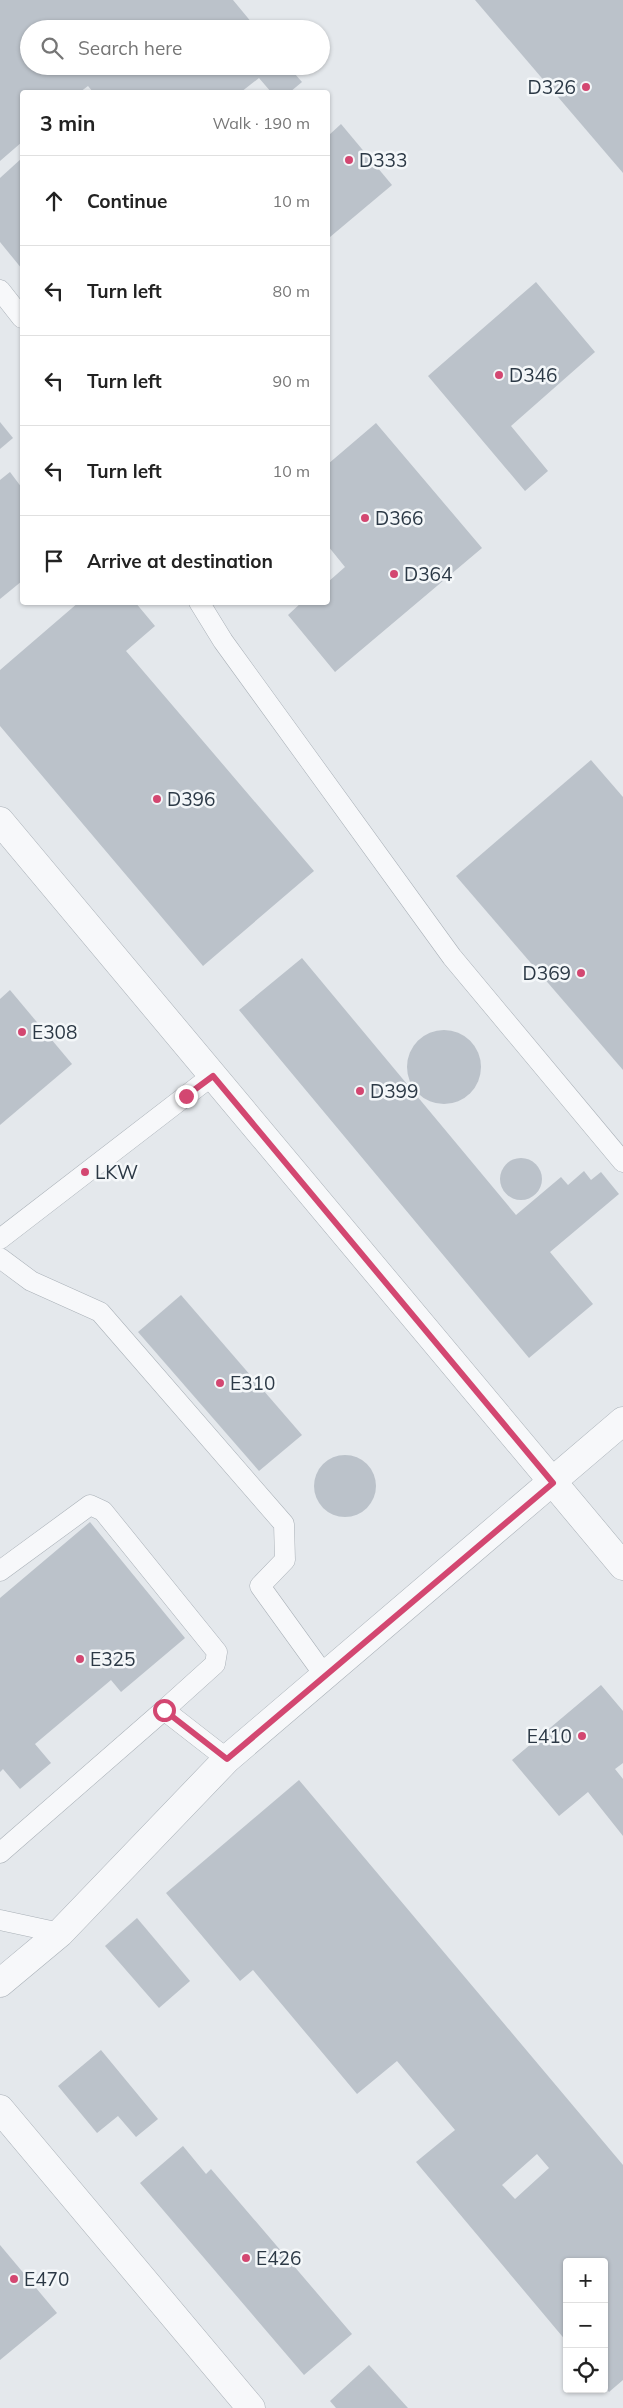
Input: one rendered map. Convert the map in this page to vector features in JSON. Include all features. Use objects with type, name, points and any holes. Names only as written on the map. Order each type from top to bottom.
[{"type":"street","points":[[0,820],[623,1566]]},
{"type":"street","points":[[0,1983],[60,1933],[227,1759],[553,1483],[623,1421]]},
{"type":"street","points":[[0,2110],[251,2408]]},
{"type":"lane","points":[[0,290],[20,315]]},
{"type":"lane","points":[[201,605],[223,641],[452,957],[623,1162]]},
{"type":"lane","points":[[0,1239],[213,1076]]},
{"type":"lane","points":[[0,1258],[31,1281],[100,1312],[284,1524],[285,1560],[260,1586],[325,1676]]},
{"type":"lane","points":[[0,1571],[90,1505],[103,1511],[217,1652],[215,1664],[0,1854]]},
{"type":"lane","points":[[164,1710],[227,1759]]},
{"type":"lane","points":[[0,1920],[60,1933]]},
{"type":"building","points":[[0,0],[233,0],[250,20],[20,20],[20,75],[296,75],[302,82],[292,90],[269,90],[259,78],[244,90],[91,90],[88,86],[83,90],[20,90],[20,144],[0,161]]},
{"type":"building","name":"D326","points":[[475,0],[623,0],[623,173]]},
{"type":"building","name":"D333","points":[[341,124],[392,185],[330,237],[330,134]]},
{"type":"building","points":[[20,160],[20,267],[0,242],[0,178]]},
{"type":"building","name":"D346","points":[[536,282],[595,352],[511,426],[548,471],[525,491],[428,376]]},
{"type":"building","points":[[0,422],[13,438],[0,449]]},
{"type":"building","name":"D364","points":[[376,423],[482,548],[335,672],[288,615],[299,605],[330,605],[330,580],[345,567],[330,548],[330,462]]},
{"type":"building","points":[[10,472],[20,485],[20,583],[0,599],[0,480]]},
{"type":"building","name":"D396","points":[[76,605],[138,605],[155,626],[126,651],[314,871],[203,966],[0,726],[0,670]]},
{"type":"building","name":"D369","points":[[591,760],[623,797],[623,1070],[456,876]]},
{"type":"building","name":"D399","points":[[302,958],[516,1215],[561,1177],[568,1185],[584,1171],[591,1180],[601,1172],[619,1194],[550,1252],[593,1304],[529,1358],[239,1010]]},
{"type":"building","name":"E308","points":[[10,990],[72,1064],[0,1125],[0,999]]},
{"type":"building","points":[[444,1030],[465,1036],[475,1046],[481,1067],[475,1088],[465,1098],[444,1104],[423,1098],[413,1088],[407,1067],[413,1046],[423,1036]]},
{"type":"building","points":[[525,1158],[533,1161],[539,1167],[542,1179],[539,1191],[533,1197],[517,1200],[509,1197],[503,1191],[500,1175],[503,1167],[509,1161]]},
{"type":"building","name":"E310","points":[[181,1295],[302,1435],[259,1471],[138,1332]]},
{"type":"building","points":[[345,1455],[362,1460],[367,1464],[371,1469],[376,1486],[371,1503],[367,1508],[362,1512],[345,1517],[328,1512],[323,1508],[319,1503],[314,1486],[319,1469],[323,1464],[328,1460]]},
{"type":"building","name":"E325","points":[[90,1522],[185,1638],[121,1692],[111,1680],[35,1744],[51,1763],[20,1789],[3,1769],[0,1772],[0,1598]]},
{"type":"building","name":"E410","points":[[601,1685],[623,1711],[623,1763],[615,1769],[623,1779],[623,1836],[588,1792],[559,1816],[512,1760]]},
{"type":"building","points":[[299,1780],[623,2165],[623,2380],[609,2392],[608,2391],[608,2258],[563,2258],[563,2337],[416,2162],[455,2130],[397,2061],[357,2094],[253,1970],[240,1981],[166,1893]],"holes":[[[537,2154],[549,2168],[515,2199],[502,2185]]]},
{"type":"building","points":[[137,1918],[190,1981],[159,2008],[105,1946]]},
{"type":"building","points":[[101,2050],[158,2119],[136,2137],[118,2116],[97,2133],[58,2086]]},
{"type":"building","name":"E426","points":[[183,2146],[206,2174],[211,2169],[352,2334],[304,2375],[140,2183]]},
{"type":"building","name":"E470","points":[[0,2245],[57,2313],[0,2360]]},
{"type":"building","points":[[369,2365],[408,2408],[336,2408],[330,2401]]},
{"type":"place","name":"D326","points":[[586,87]]},
{"type":"place","name":"D333","points":[[349,160]]},
{"type":"place","name":"D346","points":[[499,375]]},
{"type":"place","name":"D366","points":[[365,518]]},
{"type":"place","name":"D364","points":[[394,574]]},
{"type":"place","name":"D396","points":[[157,799]]},
{"type":"place","name":"D369","points":[[581,973]]},
{"type":"place","name":"E308","points":[[22,1032]]},
{"type":"place","name":"D399","points":[[360,1091]]},
{"type":"place","name":"LKW","points":[[85,1172]]},
{"type":"place","name":"E310","points":[[220,1383]]},
{"type":"place","name":"E325","points":[[80,1659]]},
{"type":"place","name":"E410","points":[[582,1736]]},
{"type":"place","name":"E426","points":[[246,2258]]},
{"type":"place","name":"E470","points":[[14,2279]]},
{"type":"route","points":[[164,1710],[227,1759],[553,1483],[213,1076],[186,1096]]}]
